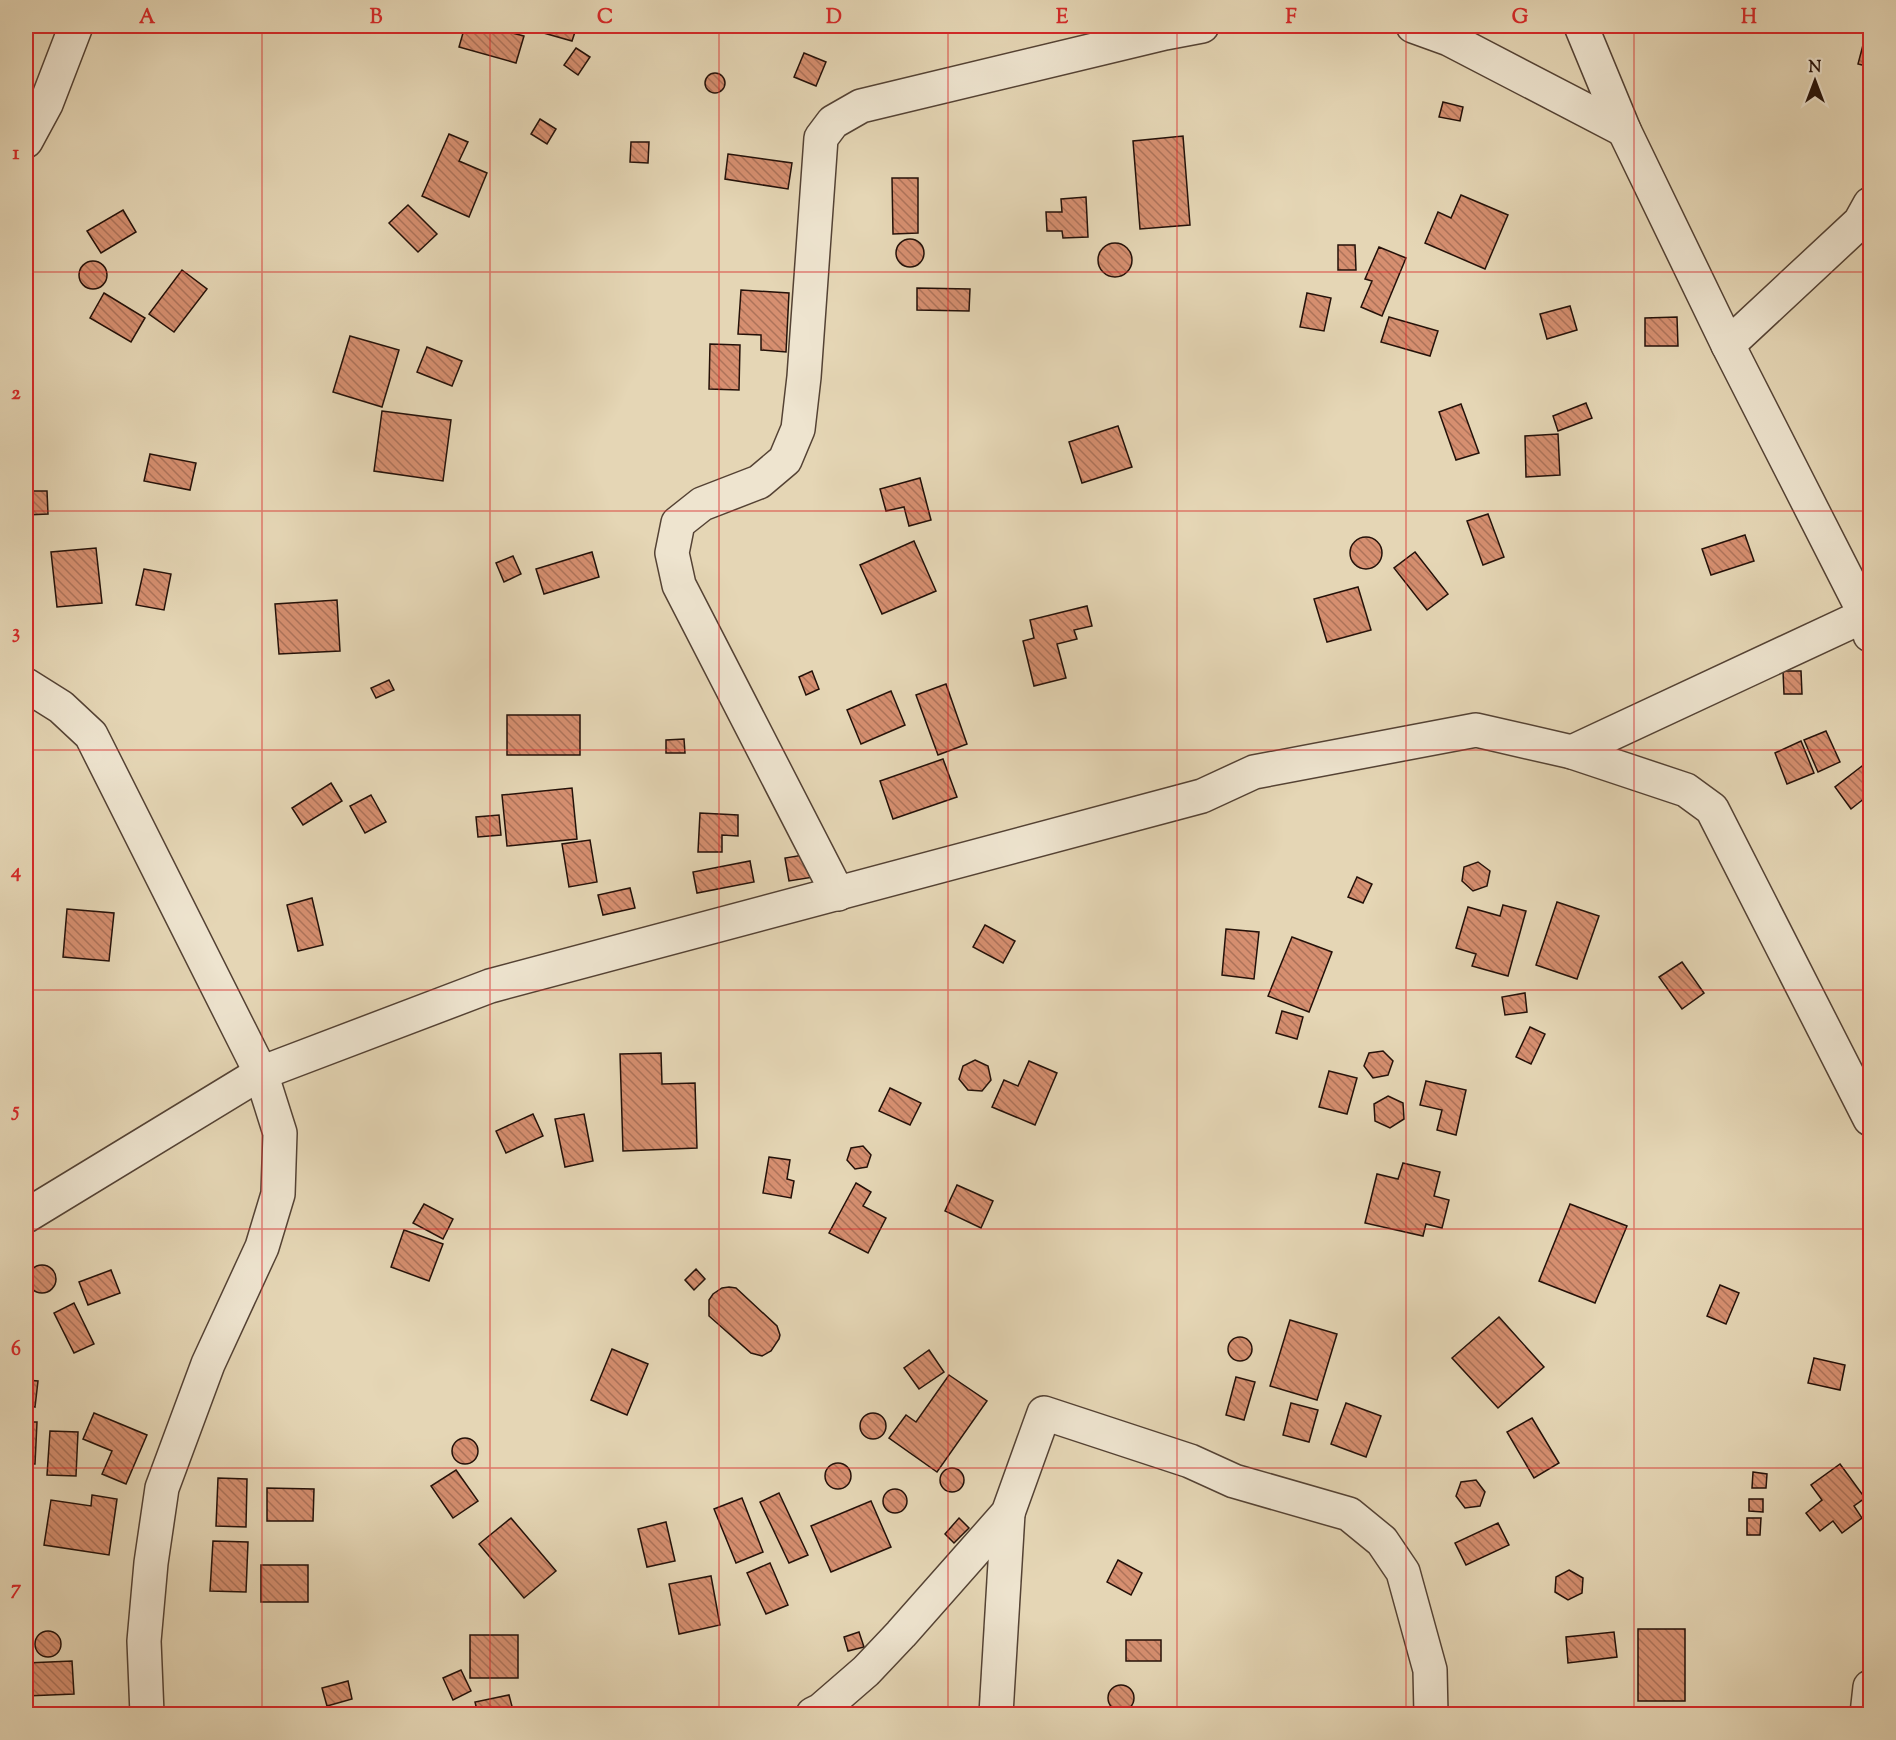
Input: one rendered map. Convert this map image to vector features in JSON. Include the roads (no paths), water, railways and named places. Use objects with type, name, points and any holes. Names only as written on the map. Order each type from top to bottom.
[{"type":"street","points":[[26,141],[46,104],[76,26]]},
{"type":"street","points":[[838,894],[679,585],[672,553],[678,523],[702,504],[759,482],[785,460],[798,429],[822,138],[833,122],[861,106],[1202,26]]},
{"type":"street","points":[[1413,26],[1449,39],[1624,130]]},
{"type":"street","points":[[1572,752],[1869,621],[1728,345],[1624,130],[1581,26]]},
{"type":"street","points":[[1728,345],[1860,222],[1870,204]]},
{"type":"street","points":[[26,685],[61,707],[91,735],[261,1073],[280,1133],[278,1194],[262,1247],[208,1364],[162,1488],[151,1563],[144,1641],[147,1714]]},
{"type":"street","points":[[26,1216],[261,1073],[490,986],[1202,796],[1254,772],[1476,730],[1572,752],[1686,790],[1712,809],[1870,1119]]},
{"type":"street","points":[[996,1714],[1008,1513],[1044,1413],[1190,1461],[1234,1481],[1349,1514],[1382,1540],[1403,1572],[1430,1670],[1431,1714]]},
{"type":"street","points":[[813,1714],[822,1710],[848,1687],[894,1642],[1008,1513]]},
{"type":"street","points":[[1867,1714],[1870,1687]]}]
